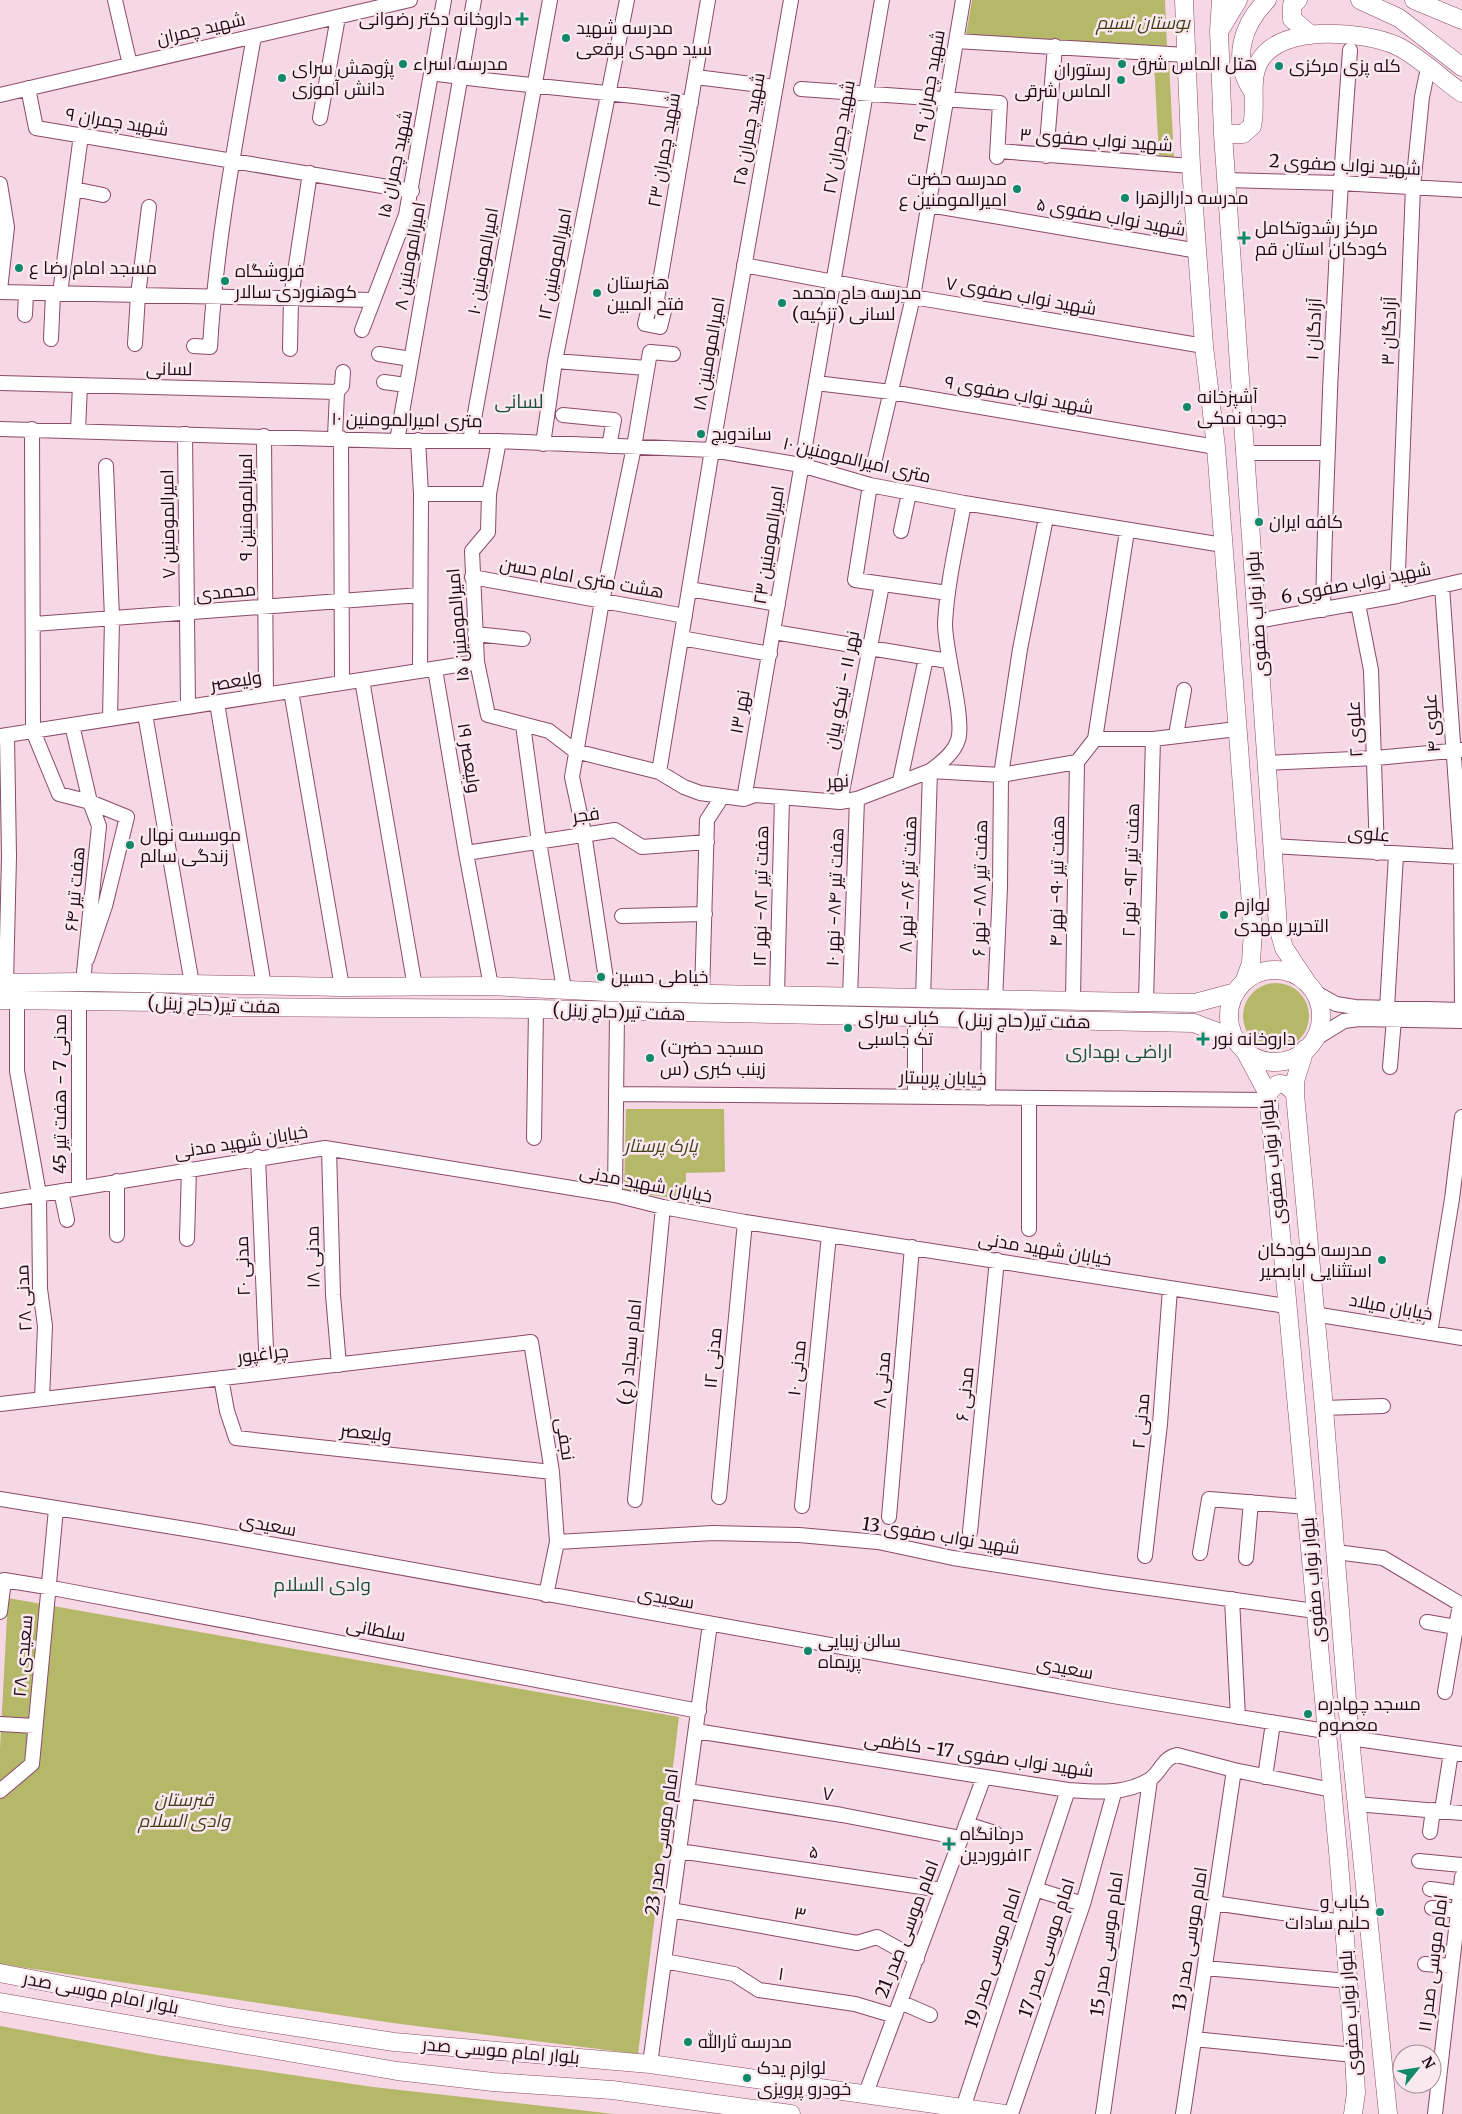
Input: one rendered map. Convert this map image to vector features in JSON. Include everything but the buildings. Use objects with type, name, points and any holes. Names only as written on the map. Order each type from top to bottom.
[{"type":"main road","name":"بلوار نواب صفوی","points":[[1184,0],[1191,166],[1204,346],[1216,447],[1253,930],[1251,963],[1241,986]]},
{"type":"main road","name":"بلوار نواب صفوی","points":[[1221,0],[1220,31],[1226,180],[1247,454],[1278,927],[1284,948],[1311,987]]},
{"type":"main road","points":[[1220,31],[1238,0]]},
{"type":"main road","points":[[1253,93],[1244,73],[1241,49],[1249,22],[1267,0]]},
{"type":"main road","points":[[1298,0],[1292,5],[1292,19],[1311,35]]},
{"type":"main road","points":[[1360,0],[1399,18],[1462,66]]},
{"type":"main road","points":[[1414,0],[1462,20]]},
{"type":"main road","points":[[1224,134],[1243,134],[1249,130],[1253,119],[1253,93],[1258,63],[1267,51],[1284,42],[1311,35],[1340,34],[1381,40],[1400,48],[1462,93]]},
{"type":"main road","points":[[1253,930],[1260,939],[1266,941],[1273,937],[1278,927]]},
{"type":"main road","points":[[1276,969],[1292,972],[1311,987],[1321,1007],[1322,1022],[1312,1043],[1291,1060],[1275,1062],[1260,1059],[1240,1045],[1230,1024],[1230,1007],[1241,986],[1260,972],[1276,969]]},
{"type":"main road","name":"هفت تیر(حاج زینل)","points":[[6,992],[84,982],[342,988],[491,986],[608,992],[1196,1004],[1241,986]]},
{"type":"main road","name":"هفت تیر(حاج زینل)","points":[[6,992],[79,1001],[160,1002],[254,1007],[536,1009],[989,1021],[1194,1024],[1240,1045]]},
{"type":"main road","points":[[1194,1024],[1202,1019],[1203,1014],[1196,1004]]},
{"type":"main road","name":"بلوار نواب صفوی","points":[[1312,1043],[1295,1081],[1295,1094],[1324,1408],[1356,1804],[1388,2114]]},
{"type":"main road","name":"بلوار نواب صفوی","points":[[1240,1045],[1268,1097],[1286,1306],[1307,1507],[1348,1981],[1356,2093],[1353,2114]]},
{"type":"main road","points":[[1268,1097],[1274,1086],[1281,1083],[1288,1085],[1295,1094]]},
{"type":"main road","name":"بلوار امام موسی صدر","points":[[0,1973],[230,2018],[394,2042],[650,2064],[1005,2114]]},
{"type":"main road","name":"بلوار امام موسی صدر","points":[[0,2002],[397,2071],[493,2082],[612,2090],[791,2114]]},
{"type":"main road","points":[[1356,2093],[1361,2100],[1369,2102],[1378,2099],[1384,2089]]},
{"type":"street","points":[[115,0],[130,65]]},
{"type":"street","name":"شهید چمران","points":[[0,95],[410,0]]},
{"type":"street","name":"شهید چمران ۱۵","points":[[362,330],[406,215],[412,191],[444,0]]},
{"type":"street","name":"امیرالمومنین ۸","points":[[397,441],[474,0]]},
{"type":"street","name":"امیرالمومنین ۱۰","points":[[470,441],[532,87],[550,0]]},
{"type":"street","name":"امیرالمومنین ۱۲","points":[[543,444],[555,361],[627,0]]},
{"type":"street","name":"شهید چمران ۲۳","points":[[656,306],[708,0]]},
{"type":"street","name":"شهید چمران ۲۵","points":[[744,265],[791,0]]},
{"type":"street","name":"شهید چمران ۲۷","points":[[816,383],[882,0]]},
{"type":"street","name":"شهید چمران ۲۹","points":[[874,463],[913,297],[963,0]]},
{"type":"street","points":[[320,118],[338,17]]},
{"type":"street","points":[[194,346],[210,346],[213,297],[232,160],[254,36]]},
{"type":"street","points":[[956,41],[1186,55]]},
{"type":"street","points":[[1046,156],[1056,46]]},
{"type":"street","name":"آزادگان ۱","points":[[1323,610],[1326,453],[1340,183],[1350,50]]},
{"type":"street","name":"آزادگان ۳","points":[[1397,596],[1413,187],[1422,97],[1428,68]]},
{"type":"street","points":[[432,73],[532,87],[609,92],[692,103]]},
{"type":"street","points":[[696,77],[776,87]]},
{"type":"street","name":"شهید چمران ۹","points":[[28,88],[36,128],[412,191]]},
{"type":"street","points":[[801,89],[946,101]]},
{"type":"street","name":"شهید نواب صفوی ۳","points":[[946,101],[1000,103],[998,154],[1191,166]]},
{"type":"street","points":[[51,339],[56,293],[74,189],[81,135]]},
{"type":"street","points":[[290,349],[291,298],[310,173]]},
{"type":"street","name":"شهید نواب صفوی 2","points":[[1226,180],[1340,183],[1462,190]]},
{"type":"street","points":[[0,184],[8,227],[0,291],[372,300]]},
{"type":"street","points":[[74,189],[103,195]]},
{"type":"street","name":"شهید نواب صفوی ۵","points":[[928,205],[1198,251]]},
{"type":"street","points":[[135,344],[138,295],[150,207]]},
{"type":"street","name":"شهید نواب صفوی ۷","points":[[744,265],[913,297],[1204,346]]},
{"type":"street","name":"امیرالمومنین ۱۸","points":[[659,772],[744,265]]},
{"type":"street","points":[[25,315],[26,292]]},
{"type":"street","points":[[608,992],[584,834],[572,777],[602,601],[634,447],[650,352],[673,354]]},
{"type":"street","points":[[379,354],[411,359]]},
{"type":"street","points":[[555,361],[647,368]]},
{"type":"street","points":[[342,683],[343,601],[337,392],[342,386],[343,372]]},
{"type":"street","name":"لسانی","points":[[0,382],[337,392]]},
{"type":"street","points":[[384,382],[406,385]]},
{"type":"street","name":"شهید نواب صفوی ۹","points":[[816,383],[892,392],[1216,447]]},
{"type":"street","name":"امیرالمومنین ۲۳","points":[[774,632],[816,383]]},
{"type":"street","points":[[78,431],[80,385]]},
{"type":"street","points":[[563,415],[614,420],[609,446]]},
{"type":"street","name":"۱۰ متری امیرالمومنین","points":[[0,428],[397,441],[499,441],[712,450],[801,465],[870,485],[909,493],[1046,518],[1223,545]]},
{"type":"street","points":[[32,429],[33,731],[59,794],[90,802],[127,816],[105,906],[87,959]]},
{"type":"street","name":"امیرالمومنین ۷","points":[[185,434],[188,707]]},
{"type":"street","name":"امیرالمومنین ۹","points":[[264,436],[266,695]]},
{"type":"street","points":[[418,440],[421,494],[420,671]]},
{"type":"street","name":"امیرالمومنین ۱۵","points":[[499,441],[489,494],[488,532],[472,551],[477,662],[488,715],[549,731],[575,751]]},
{"type":"street","points":[[1247,454],[1326,453]]},
{"type":"street","points":[[106,466],[112,618],[110,719]]},
{"type":"street","points":[[870,485],[855,580],[948,593]]},
{"type":"street","points":[[901,531],[909,493]]},
{"type":"street","points":[[421,494],[489,494]]},
{"type":"street","points":[[930,771],[944,760],[958,740],[959,721],[948,661],[945,624],[948,593],[964,503]]},
{"type":"street","name":"هفت تیر ۸۸- نهر ۶","points":[[995,1001],[1000,887],[1001,775],[1020,649],[1046,518]]},
{"type":"street","points":[[1077,762],[1094,739],[1108,641],[1127,531]]},
{"type":"street","name":"هشت متری امام حسن","points":[[472,577],[685,616]]},
{"type":"street","name":"شهید نواب صفوی 6","points":[[1257,622],[1358,604],[1462,581]]},
{"type":"street","name":"نهر ۱۱ - نیکو بیان","points":[[840,802],[882,585]]},
{"type":"street","name":"علوی ۴","points":[[1442,586],[1458,750],[1462,858],[1462,1010]]},
{"type":"street","points":[[690,589],[778,604]]},
{"type":"street","name":"محمدی","points":[[34,624],[188,614],[420,595]]},
{"type":"street","name":"علوی ۲","points":[[1358,604],[1371,670],[1376,758],[1378,853]]},
{"type":"street","points":[[774,632],[869,646],[948,661]]},
{"type":"street","name":"نهر ۱۳","points":[[744,799],[774,632]]},
{"type":"street","points":[[475,634],[523,639]]},
{"type":"street","points":[[682,638],[770,654]]},
{"type":"street","points":[[900,781],[926,658]]},
{"type":"street","name":"ولیعصر","points":[[4,736],[477,662]]},
{"type":"street","name":"ولیعصر ۱۹","points":[[435,669],[491,986]]},
{"type":"street","points":[[362,680],[415,987]]},
{"type":"street","points":[[1176,735],[1184,690]]},
{"type":"street","points":[[290,691],[312,826],[342,988]]},
{"type":"street","points":[[217,703],[264,986]]},
{"type":"street","points":[[145,714],[192,984]]},
{"type":"street","points":[[523,724],[539,842],[564,989]]},
{"type":"street","name":"هفت تیر ۶۴","points":[[72,725],[90,802],[99,826],[84,982]]},
{"type":"street","points":[[1094,739],[1153,739],[1237,729]]},
{"type":"street","name":"مدنی ۲۸","points":[[4,736],[9,856],[6,992],[17,1071],[39,1194],[40,1289],[45,1326],[42,1399]]},
{"type":"street","name":"هفت تیر ۹۲- نهر ۲","points":[[1146,1002],[1153,739]]},
{"type":"street","points":[[1266,763],[1376,758],[1458,750]]},
{"type":"street","name":"نهر","points":[[575,751],[659,772],[684,787],[722,797],[744,799],[755,795],[840,802],[857,799],[930,771],[1001,775],[1077,762]]},
{"type":"street","name":"هفت تیر ۹۰- نهر ۴","points":[[1073,1000],[1077,762]]},
{"type":"street","name":"هفت تیر ۸۶- نهر ۸","points":[[923,999],[930,771]]},
{"type":"street","points":[[702,994],[707,820],[722,797]]},
{"type":"street","name":"هفت تیر ۸۲- نهر ۱۲","points":[[777,994],[782,798]]},
{"type":"street","name":"هفت تیر ۸۴- نهر ۱۰","points":[[850,997],[857,799]]},
{"type":"street","name":"فجر","points":[[466,853],[615,830],[642,847],[707,842]]},
{"type":"street","name":"علوی","points":[[1272,846],[1462,858]]},
{"type":"street","points":[[1390,1067],[1396,855]]},
{"type":"street","points":[[622,916],[705,914]]},
{"type":"street","points":[[1311,987],[1336,1004],[1391,1014],[1462,1021]]},
{"type":"street","name":"مدنی 7 - هفت تیر 45","points":[[78,1187],[79,1001]]},
{"type":"street","points":[[534,1138],[536,1009]]},
{"type":"street","points":[[1312,1043],[1344,1021],[1391,1014],[1462,1010]]},
{"type":"street","points":[[615,1195],[617,1012]]},
{"type":"street","points":[[915,1019],[915,1097]]},
{"type":"street","points":[[988,1098],[989,1021]]},
{"type":"street","name":"خیابان پرستار","points":[[617,1094],[988,1098],[1268,1097]]},
{"type":"street","points":[[1029,1098],[1029,1229]]},
{"type":"street","points":[[1430,1333],[1457,1200],[1462,1117]]},
{"type":"street","name":"خیابان شهید مدنی","points":[[0,1201],[258,1157],[330,1148],[615,1195],[663,1207],[745,1222],[1286,1306]]},
{"type":"street","name":"مدنی ۱۸","points":[[330,1148],[333,1295],[339,1365]]},
{"type":"street","name":"مدنی ۲۰","points":[[258,1157],[267,1373]]},
{"type":"street","points":[[187,1239],[189,1169]]},
{"type":"street","points":[[117,1181],[117,1235]]},
{"type":"street","points":[[61,1191],[67,1220]]},
{"type":"street","name":"امام سجاد (ع)","points":[[634,1500],[663,1207]]},
{"type":"street","name":"مدنی ۱۲","points":[[719,1497],[745,1222]]},
{"type":"street","name":"مدنی ۱۰","points":[[802,1506],[829,1234]]},
{"type":"street","name":"مدنی ۸","points":[[889,1517],[912,1247]]},
{"type":"street","name":"مدنی ۶","points":[[970,1532],[997,1260]]},
{"type":"street","name":"مدنی ۲","points":[[1145,1556],[1160,1424],[1170,1289]]},
{"type":"street","name":"خیابان میلاد","points":[[1314,1314],[1462,1338]]},
{"type":"street","name":"چراغپور","points":[[0,1404],[531,1342]]},
{"type":"street","name":"نجفی","points":[[531,1342],[552,1472],[557,1542],[546,1595]]},
{"type":"street","name":"ولیعصر","points":[[221,1378],[227,1411],[236,1438],[552,1472]]},
{"type":"street","points":[[1324,1408],[1383,1406]]},
{"type":"street","name":"سعیدی","points":[[0,1499],[198,1531],[546,1595],[1326,1731]]},
{"type":"street","points":[[1200,1554],[1210,1499],[1307,1507]]},
{"type":"street","points":[[1246,1558],[1251,1502]]},
{"type":"street","name":"سعیدی ۲۸","points":[[0,1791],[32,1764],[47,1587],[56,1509]]},
{"type":"street","name":"شهید نواب صفوی 13","points":[[557,1542],[713,1533],[799,1535],[878,1542],[954,1558],[1315,1611]]},
{"type":"street","points":[[1336,1552],[1384,1558],[1461,1605],[1445,1692]]},
{"type":"street","points":[[0,1610],[2,1580]]},
{"type":"street","name":"سلطانی","points":[[2,1580],[698,1710]]},
{"type":"street","points":[[1232,1599],[1238,1717]]},
{"type":"street","points":[[1427,1622],[1456,1627]]},
{"type":"street","name":"امام موسی صدر 23","points":[[650,2064],[710,1624]]},
{"type":"street","points":[[1265,1776],[1273,1723]]},
{"type":"street","points":[[0,1724],[35,1726]]},
{"type":"street","name":"شهید نواب صفوی 17- کاظمی","points":[[696,1731],[1068,1790],[1114,1792],[1150,1780]]},
{"type":"street","points":[[1350,1738],[1456,1754],[1430,1832]]},
{"type":"street","points":[[1150,1780],[1169,1756],[1177,1755],[1234,1770],[1332,1790]]},
{"type":"street","name":"امام موسی صدر 13","points":[[1183,2114],[1234,1770]]},
{"type":"street","name":"امام موسی صدر 21","points":[[866,2094],[984,1777]]},
{"type":"street","name":"امام موسی صدر 15","points":[[1103,2114],[1150,1780]]},
{"type":"street","name":"امام موسی صدر 19","points":[[963,2108],[1068,1790]]},
{"type":"street","name":"۷","points":[[688,1791],[842,1815],[961,1838]]},
{"type":"street","name":"امام موسی صدر 17","points":[[1011,2114],[1083,1904],[1114,1792]]},
{"type":"street","points":[[1356,1804],[1462,1813]]},
{"type":"street","points":[[966,1824],[995,1833]]},
{"type":"street","name":"۵","points":[[679,1851],[942,1890]]},
{"type":"street","points":[[1419,1862],[1462,1865]]},
{"type":"street","name":"امام موسی صدر ۱۱","points":[[1435,2114],[1462,1877]]},
{"type":"street","points":[[1035,1889],[1083,1904]]},
{"type":"street","points":[[1430,1889],[1460,1893]]},
{"type":"street","points":[[1214,1903],[1343,1922]]},
{"type":"street","points":[[1432,1908],[1458,1911]]},
{"type":"street","name":"۳","points":[[671,1910],[857,1943],[877,1937],[917,1959]]},
{"type":"street","name":"۱","points":[[664,1961],[734,1974],[759,1990],[856,2004],[895,2016]]},
{"type":"street","points":[[1425,1964],[1451,1966]]},
{"type":"street","points":[[1205,1968],[1348,1981]]},
{"type":"street","points":[[900,2002],[930,2015]]},
{"type":"street","points":[[1194,2039],[1354,2055]]},
{"type":"green space","name":"بوستان نسیم","points":[[972,0],[1165,0],[1167,48],[966,35]]},
{"type":"green space","points":[[1154,62],[1169,62],[1174,159],[1159,157]]},
{"type":"green space","points":[[1276,983],[1289,986],[1299,993],[1306,1003],[1309,1016],[1306,1029],[1299,1039],[1289,1046],[1276,1049],[1263,1046],[1253,1039],[1246,1029],[1243,1016],[1246,1003],[1253,993],[1263,986]]},
{"type":"green space","name":"پارک پرستار","points":[[626,1109],[724,1109],[725,1172],[686,1173],[686,1200],[624,1191]]},
{"type":"green space","name":"قبرستان وادی السلام","points":[[8,1598],[679,1717],[638,2054],[393,2023],[0,1964],[0,1749]]},
{"type":"green space","points":[[0,2026],[157,2055],[373,2087],[614,2114],[0,2114]]},
{"type":"place","name":"داروخانه دکتر رضوانی","points":[[522,19]]},
{"type":"place","name":"مدرسه شهید سید مهدی برقعی","points":[[566,38]]},
{"type":"place","name":"مدرسه اسراء","points":[[403,64]]},
{"type":"place","name":"هتل الماس شرق","points":[[1122,64]]},
{"type":"place","name":"کله پزی مرکزی","points":[[1279,66]]},
{"type":"place","name":"پژوهش سرای دانش آموزی","points":[[282,78]]},
{"type":"place","name":"رستوران الماس شرقی","points":[[1121,80]]},
{"type":"place","name":"مدرسه حضرت امیرالمومنین ع","points":[[1017,189]]},
{"type":"place","name":"مدرسه دارالزهرا","points":[[1125,198]]},
{"type":"place","name":"مرکز رشدوتکامل کودکان استان قم","points":[[1244,238]]},
{"type":"place","name":"مسجد امام رضا ع","points":[[19,268]]},
{"type":"place","name":"فروشگاه کوهنوردی سالار","points":[[225,281]]},
{"type":"place","name":"هنرستان فتح المبین","points":[[597,293]]},
{"type":"place","name":"مدرسه حاج محمد لسانی (تزکیه)","points":[[782,303]]},
{"type":"place","name":"آشپزخانه جوجه نمکی","points":[[1187,407]]},
{"type":"place","name":"ساندویچ","points":[[701,434]]},
{"type":"place","name":"کافه ایران","points":[[1259,522]]},
{"type":"place","name":"موسسه نهال زندگی سالم","points":[[130,845]]},
{"type":"place","name":"لوازم التحریر مهدی","points":[[1224,915]]},
{"type":"place","name":"خیاطی حسین","points":[[601,977]]},
{"type":"place","name":"کباب سرای تک جاسبی","points":[[848,1028]]},
{"type":"place","name":"داروخانه نور","points":[[1203,1039]]},
{"type":"place","name":"(مسجد حضرت زینب کبری (س","points":[[650,1058]]},
{"type":"place","name":"مدرسه کودکان استثنایی ابابصیر","points":[[1382,1260]]},
{"type":"place","name":"سالن زیبایی پریماه","points":[[808,1651]]},
{"type":"place","name":"مسجد چهادره معصوم","points":[[1308,1714]]},
{"type":"place","name":"درمانگاه ١٢فروردین","points":[[949,1844]]},
{"type":"place","name":"کباب و حلیم سادات","points":[[1380,1912]]},
{"type":"place","name":"مدرسه ثارالله","points":[[688,2042]]},
{"type":"place","name":"لوازم یدک خودرو پرویزی","points":[[747,2078]]},
{"type":"district","name":"لسانی","points":[[519,401]]},
{"type":"district","name":"اراضی بهداری","points":[[1119,1051]]},
{"type":"district","name":"وادی السلام","points":[[322,1584]]}]
